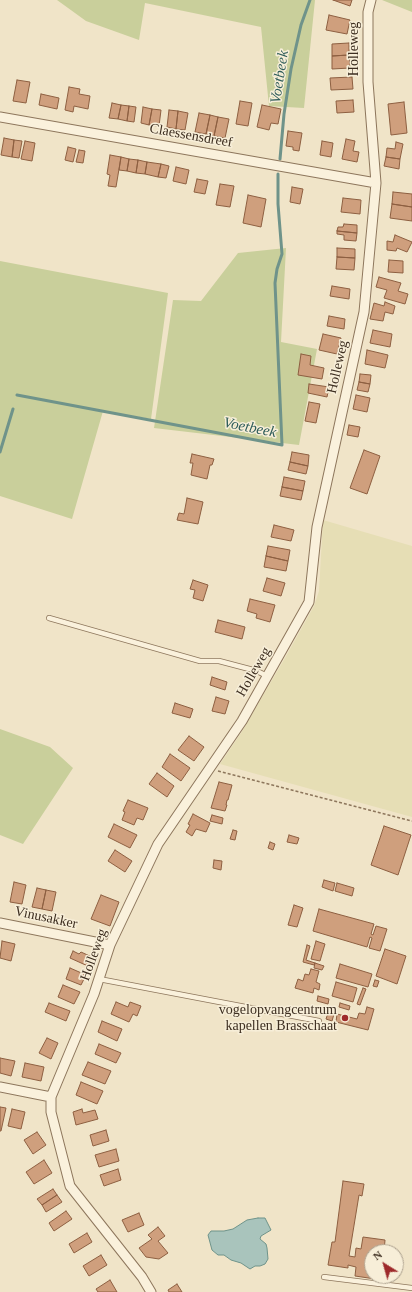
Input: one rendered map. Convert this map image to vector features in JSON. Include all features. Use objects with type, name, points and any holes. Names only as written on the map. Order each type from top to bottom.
[{"type":"street","name":"Holleweg","points":[[151,1292],[142,1277],[70,1186],[51,1112],[51,1097],[94,994],[110,945],[158,844],[242,721],[309,602],[317,527],[364,312],[376,183],[368,82],[368,12],[371,0]]},
{"type":"street","name":"Claessensdreef","points":[[0,117],[376,183]]},
{"type":"street","name":"Vinusakker","points":[[0,922],[110,945]]},
{"type":"street","points":[[0,1087],[51,1097]]},
{"type":"lane","points":[[49,618],[200,661],[219,661],[257,671],[267,676]]},
{"type":"lane","points":[[99,979],[320,1021]]},
{"type":"lane","points":[[324,1278],[412,1288]]},
{"type":"path","points":[[210,769],[412,821]]},
{"type":"shaded area","points":[[323,520],[412,546],[412,817],[220,764],[241,733],[314,606],[319,591]]},
{"type":"green space","points":[[57,0],[315,0],[304,108],[269,106],[261,27],[145,3],[139,40],[86,21]]},
{"type":"green space","points":[[382,0],[412,0],[412,12]]},
{"type":"green space","points":[[286,248],[281,342],[317,349],[299,445],[154,428],[173,300],[201,301],[238,253]]},
{"type":"green space","points":[[0,261],[168,293],[151,419],[103,411],[72,519],[0,496]]},
{"type":"green space","points":[[0,729],[50,747],[73,768],[23,844],[0,835]]},
{"type":"water","points":[[265,1218],[271,1230],[261,1236],[260,1239],[266,1244],[267,1248],[268,1259],[265,1264],[255,1266],[250,1269],[224,1255],[218,1255],[212,1250],[208,1235],[211,1231],[233,1229],[247,1220]]},
{"type":"building","points":[[333,0],[352,0],[350,6]]},
{"type":"building","points":[[329,15],[350,20],[347,34],[326,30]]},
{"type":"building","points":[[349,43],[349,55],[332,56],[332,44]]},
{"type":"building","points":[[349,55],[350,68],[332,69],[332,56]]},
{"type":"building","points":[[352,77],[353,89],[331,90],[330,78]]},
{"type":"building","points":[[17,80],[30,82],[26,103],[13,101]]},
{"type":"building","points":[[69,87],[80,89],[79,94],[90,96],[88,109],[74,106],[73,112],[65,110]]},
{"type":"building","points":[[41,94],[59,98],[57,109],[39,105]]},
{"type":"building","points":[[353,100],[354,112],[337,113],[336,101]]},
{"type":"building","points":[[240,101],[252,103],[248,126],[236,124]]},
{"type":"building","points":[[404,102],[407,133],[391,135],[388,104]]},
{"type":"building","points":[[112,103],[121,105],[118,119],[109,118]]},
{"type":"building","points":[[121,105],[129,106],[127,121],[118,119]]},
{"type":"building","points":[[262,105],[281,109],[278,124],[271,123],[269,130],[257,127]]},
{"type":"building","points":[[129,106],[136,107],[134,122],[127,121]]},
{"type":"building","points":[[143,107],[152,109],[149,125],[141,123]]},
{"type":"building","points":[[152,109],[161,110],[159,126],[149,125]]},
{"type":"building","points":[[169,110],[178,111],[176,129],[167,127]]},
{"type":"building","points":[[178,111],[188,113],[185,130],[176,129]]},
{"type":"building","points":[[199,113],[210,115],[206,134],[195,132]]},
{"type":"building","points":[[210,115],[218,117],[214,136],[206,134]]},
{"type":"building","points":[[218,117],[229,119],[225,138],[214,136]]},
{"type":"building","points":[[288,131],[302,133],[299,151],[293,150],[293,147],[286,146]]},
{"type":"building","points":[[4,138],[14,140],[12,157],[1,155]]},
{"type":"building","points":[[346,139],[355,141],[353,151],[359,152],[357,162],[342,159]]},
{"type":"building","points":[[14,140],[22,141],[19,158],[12,157]]},
{"type":"building","points":[[25,141],[35,143],[32,161],[21,159]]},
{"type":"building","points":[[322,141],[333,143],[331,157],[320,155]]},
{"type":"building","points":[[396,142],[403,144],[400,159],[386,157],[387,148],[395,149]]},
{"type":"building","points":[[68,147],[76,149],[73,162],[65,160]]},
{"type":"building","points":[[79,150],[85,151],[83,163],[76,162]]},
{"type":"building","points":[[110,155],[121,157],[116,187],[108,186],[110,175],[107,174]]},
{"type":"building","points":[[121,157],[129,159],[127,171],[119,170]]},
{"type":"building","points":[[386,157],[400,159],[399,169],[384,166]]},
{"type":"building","points":[[129,159],[138,160],[136,173],[127,171]]},
{"type":"building","points":[[138,160],[147,162],[145,174],[136,173]]},
{"type":"building","points":[[147,162],[161,164],[158,177],[145,174]]},
{"type":"building","points":[[161,164],[169,166],[166,178],[158,177]]},
{"type":"building","points":[[176,167],[189,170],[186,184],[173,181]]},
{"type":"building","points":[[197,179],[208,181],[205,194],[194,192]]},
{"type":"building","points":[[220,184],[234,186],[230,207],[216,205]]},
{"type":"building","points":[[292,187],[303,189],[300,204],[290,202]]},
{"type":"building","points":[[393,192],[412,194],[412,207],[392,204]]},
{"type":"building","points":[[248,195],[266,199],[261,227],[243,223]]},
{"type":"building","points":[[343,198],[361,200],[360,214],[341,212]]},
{"type":"building","points":[[392,204],[412,207],[412,221],[390,218]]},
{"type":"building","points":[[344,224],[357,225],[357,233],[337,231],[338,227],[343,227]]},
{"type":"building","points":[[337,231],[357,233],[356,241],[344,240],[344,235],[337,234]]},
{"type":"building","points":[[395,235],[412,242],[407,252],[397,248],[396,251],[387,250],[387,241],[393,242]]},
{"type":"building","points":[[337,248],[355,249],[355,258],[337,257]]},
{"type":"building","points":[[337,257],[355,258],[354,270],[336,269]]},
{"type":"building","points":[[389,260],[403,261],[403,273],[388,272]]},
{"type":"building","points":[[379,277],[401,283],[398,291],[408,294],[405,304],[384,298],[387,290],[376,287]]},
{"type":"building","points":[[332,286],[350,289],[349,299],[330,296]]},
{"type":"building","points":[[385,302],[395,306],[393,314],[385,312],[383,321],[370,319],[374,303],[384,306]]},
{"type":"building","points":[[329,316],[345,319],[344,329],[327,326]]},
{"type":"building","points":[[373,330],[392,334],[390,347],[370,343]]},
{"type":"building","points":[[323,334],[341,338],[337,354],[319,350]]},
{"type":"building","points":[[367,350],[388,355],[385,368],[365,364]]},
{"type":"building","points":[[301,354],[311,356],[310,365],[324,368],[322,379],[298,375]]},
{"type":"building","points":[[360,374],[371,375],[370,384],[359,382]]},
{"type":"building","points":[[359,382],[370,384],[368,392],[357,390]]},
{"type":"building","points":[[309,384],[329,387],[327,397],[308,393]]},
{"type":"building","points":[[356,395],[370,398],[367,412],[353,409]]},
{"type":"building","points":[[309,402],[320,404],[316,423],[305,421]]},
{"type":"building","points":[[349,425],[360,427],[358,437],[347,435]]},
{"type":"building","points":[[364,450],[380,456],[367,494],[350,488]]},
{"type":"building","points":[[292,452],[309,455],[308,466],[290,462]]},
{"type":"building","points":[[192,454],[214,459],[212,465],[210,465],[207,479],[191,475],[193,463],[190,463]]},
{"type":"building","points":[[290,462],[308,466],[306,474],[288,470]]},
{"type":"building","points":[[284,477],[305,481],[303,491],[282,487]]},
{"type":"building","points":[[282,487],[303,491],[301,500],[280,496]]},
{"type":"building","points":[[187,498],[203,502],[198,524],[177,520],[179,513],[184,514]]},
{"type":"building","points":[[274,525],[294,530],[291,541],[271,537]]},
{"type":"building","points":[[268,546],[290,550],[288,561],[266,556]]},
{"type":"building","points":[[266,556],[288,561],[286,571],[264,567]]},
{"type":"building","points":[[267,578],[285,583],[281,596],[263,591]]},
{"type":"building","points":[[193,580],[208,585],[203,601],[193,598],[195,590],[190,589]]},
{"type":"building","points":[[250,599],[275,605],[270,622],[256,618],[257,614],[247,611]]},
{"type":"building","points":[[218,620],[245,627],[242,639],[215,632]]},
{"type":"building","points":[[212,677],[227,682],[225,690],[210,685]]},
{"type":"building","points":[[216,697],[229,701],[225,714],[212,711]]},
{"type":"building","points":[[175,703],[193,709],[190,718],[172,713]]},
{"type":"building","points":[[189,736],[204,747],[194,761],[178,750]]},
{"type":"building","points":[[170,754],[190,768],[181,781],[162,767]]},
{"type":"building","points":[[157,773],[174,786],[167,797],[149,784]]},
{"type":"building","points":[[219,782],[232,785],[225,811],[211,808]]},
{"type":"building","points":[[128,800],[148,808],[143,820],[137,818],[134,825],[122,820],[125,812],[123,811]]},
{"type":"building","points":[[193,814],[210,823],[206,832],[196,829],[192,836],[186,832]]},
{"type":"building","points":[[212,815],[223,818],[222,824],[210,821]]},
{"type":"building","points":[[114,824],[137,835],[130,848],[108,837]]},
{"type":"building","points":[[384,826],[411,835],[398,875],[371,865]]},
{"type":"building","points":[[233,830],[237,831],[235,840],[230,839]]},
{"type":"building","points":[[289,835],[299,838],[297,844],[287,842]]},
{"type":"building","points":[[270,842],[275,844],[273,850],[268,848]]},
{"type":"building","points":[[115,850],[132,861],[125,872],[108,861]]},
{"type":"building","points":[[214,860],[222,861],[221,870],[213,868]]},
{"type":"building","points":[[324,880],[335,883],[333,891],[322,887]]},
{"type":"building","points":[[14,882],[26,885],[22,904],[10,902]]},
{"type":"building","points":[[337,883],[354,888],[352,896],[335,891]]},
{"type":"building","points":[[37,888],[46,890],[42,909],[32,907]]},
{"type":"building","points":[[46,890],[56,892],[52,911],[42,909]]},
{"type":"building","points":[[101,895],[119,902],[110,926],[91,919]]},
{"type":"building","points":[[294,905],[303,908],[297,927],[288,925]]},
{"type":"building","points":[[319,909],[374,924],[371,934],[373,935],[376,926],[387,929],[380,951],[369,948],[372,938],[370,937],[367,947],[313,931]]},
{"type":"building","points":[[2,941],[15,944],[11,961],[0,958]]},
{"type":"building","points":[[316,941],[325,944],[320,961],[311,959]]},
{"type":"building","points":[[307,945],[310,946],[306,960],[315,963],[314,965],[303,962]]},
{"type":"building","points":[[385,949],[406,956],[397,984],[376,976]]},
{"type":"building","points":[[73,951],[79,954],[81,952],[94,958],[90,967],[70,958]]},
{"type":"building","points":[[315,963],[324,966],[322,970],[314,968]]},
{"type":"building","points":[[340,964],[372,974],[368,987],[336,978]]},
{"type":"building","points":[[70,968],[86,975],[81,985],[66,979]]},
{"type":"building","points":[[311,969],[319,971],[316,982],[320,984],[319,990],[314,988],[313,993],[295,988],[298,979],[303,981],[305,974],[309,975]]},
{"type":"building","points":[[375,980],[379,981],[377,987],[373,986]]},
{"type":"building","points":[[336,982],[357,988],[353,1002],[332,996]]},
{"type":"building","points":[[63,985],[80,992],[74,1004],[58,997]]},
{"type":"building","points":[[363,988],[366,989],[360,1005],[357,1004]]},
{"type":"building","points":[[318,996],[329,999],[328,1004],[317,1001]]},
{"type":"building","points":[[116,1002],[128,1007],[130,1002],[141,1006],[137,1016],[133,1014],[129,1022],[111,1014]]},
{"type":"building","points":[[49,1003],[70,1011],[66,1021],[45,1012]]},
{"type":"building","points":[[340,1003],[350,1006],[349,1010],[339,1007]]},
{"type":"building","name":"vogelopvangcentrum kapellen Brasschaat","points":[[367,1007],[374,1009],[368,1030],[336,1022],[337,1014],[357,1019],[359,1013],[365,1014]]},
{"type":"building","points":[[328,1013],[334,1014],[332,1021],[326,1019]]},
{"type":"building","points":[[102,1021],[122,1029],[117,1041],[98,1032]]},
{"type":"building","points":[[47,1038],[58,1043],[51,1059],[39,1053]]},
{"type":"building","points":[[99,1044],[121,1053],[116,1063],[95,1054]]},
{"type":"building","points":[[0,1058],[15,1061],[11,1076],[0,1073]]},
{"type":"building","points":[[88,1062],[111,1071],[105,1084],[82,1075]]},
{"type":"building","points":[[25,1063],[44,1067],[41,1081],[22,1077]]},
{"type":"building","points":[[81,1082],[103,1091],[97,1104],[76,1095]]},
{"type":"building","points":[[0,1107],[6,1108],[1,1131],[0,1131]]},
{"type":"building","points":[[12,1109],[25,1112],[21,1129],[8,1126]]},
{"type":"building","points":[[82,1109],[83,1113],[95,1110],[98,1119],[76,1125],[73,1112]]},
{"type":"building","points":[[106,1130],[109,1141],[93,1146],[90,1135]]},
{"type":"building","points":[[37,1132],[46,1145],[33,1154],[24,1140]]},
{"type":"building","points":[[116,1149],[119,1161],[99,1167],[95,1155]]},
{"type":"building","points":[[44,1160],[52,1173],[34,1184],[26,1172]]},
{"type":"building","points":[[118,1169],[121,1180],[104,1186],[100,1175]]},
{"type":"building","points":[[343,1181],[364,1184],[362,1196],[359,1195],[349,1256],[355,1257],[356,1248],[361,1249],[363,1237],[385,1240],[385,1244],[364,1244],[364,1277],[355,1276],[356,1267],[348,1265],[348,1268],[328,1265],[332,1242],[335,1242]]},
{"type":"building","points":[[53,1189],[57,1195],[42,1205],[37,1199]]},
{"type":"building","points":[[57,1195],[62,1202],[46,1212],[42,1205]]},
{"type":"building","points":[[66,1211],[72,1219],[54,1231],[49,1223]]},
{"type":"building","points":[[139,1213],[144,1225],[128,1232],[122,1220]]},
{"type":"building","points":[[158,1227],[165,1236],[158,1241],[168,1253],[159,1259],[146,1257],[139,1248],[152,1239],[148,1235]]},
{"type":"building","points":[[87,1233],[92,1242],[74,1253],[69,1244]]},
{"type":"building","points":[[101,1255],[107,1265],[89,1276],[83,1266]]},
{"type":"building","points":[[110,1280],[117,1292],[98,1292],[96,1289]]},
{"type":"building","points":[[177,1284],[182,1292],[169,1292],[168,1290]]},
{"type":"waterway","name":"Voetbeek","points":[[280,159],[284,114],[291,69],[301,25],[310,0]]},
{"type":"waterway","name":"Voetbeek","points":[[17,395],[282,445],[275,283],[277,269],[282,254],[278,204],[278,174]]},
{"type":"waterway","name":"Voetbeek","points":[[0,452],[13,409]]},
{"type":"place","name":"vogelopvangcentrum kapellen Brasschaat","points":[[345,1018]]}]
